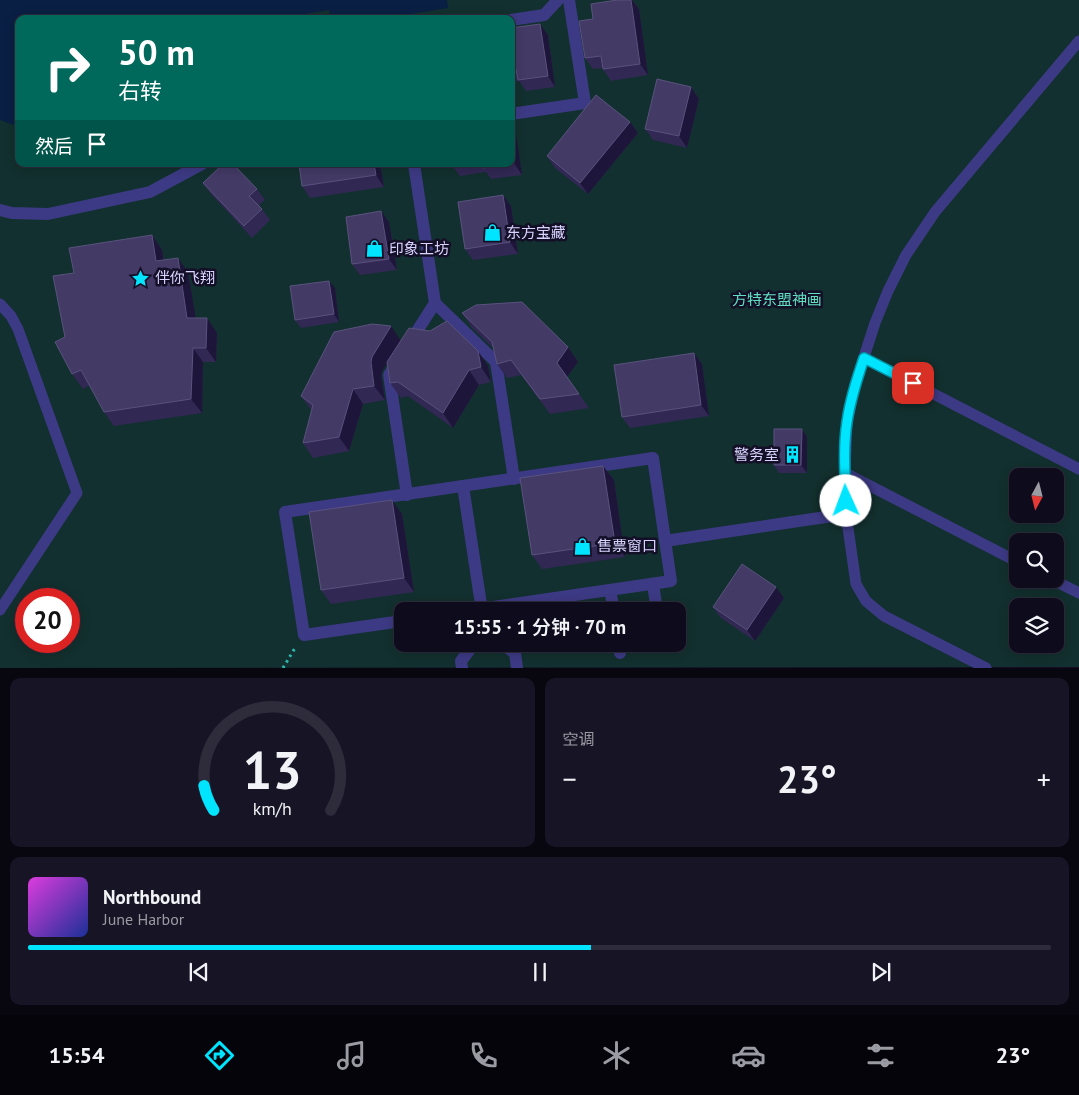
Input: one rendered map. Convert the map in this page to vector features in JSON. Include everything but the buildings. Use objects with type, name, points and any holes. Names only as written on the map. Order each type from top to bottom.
[{"type":"street","points":[[515,19],[544,14],[558,0]]},
{"type":"street","points":[[515,113],[585,103],[569,0]]},
{"type":"street","points":[[0,210],[12,213],[48,214],[150,192],[196,167]]},
{"type":"street","points":[[414,167],[435,303],[496,362],[514,479]]},
{"type":"street","points":[[407,494],[389,375],[435,303]]},
{"type":"street","points":[[394,621],[304,635],[286,512],[653,458],[671,581],[533,602]]},
{"type":"street","points":[[463,486],[481,602]]},
{"type":"street","points":[[665,541],[846,514]]},
{"type":"street","points":[[653,584],[656,602]]},
{"type":"street","points":[[610,590],[612,602]]},
{"type":"street","points":[[462,668],[461,661],[468,652]]},
{"type":"street","points":[[514,652],[517,668]]},
{"type":"lane","points":[[986,668],[884,616],[866,601],[856,584],[846,514],[847,423],[855,385],[864,358],[888,291],[906,255],[930,219],[1079,41]]},
{"type":"lane","points":[[0,304],[11,316],[18,329],[77,493],[0,610]]},
{"type":"lane","points":[[864,358],[1079,469]]},
{"type":"lane","points":[[845,473],[1009,557]]},
{"type":"lane","points":[[1064,586],[1079,593]]},
{"type":"path","points":[[283,668],[304,635]]},
{"type":"green space","name":"方特东盟神画","points":[[0,0],[1079,0],[1079,667],[0,668]]},
{"type":"water","points":[[0,0],[447,0],[448,8],[405,15],[330,15],[329,10],[298,15],[15,15],[15,126],[0,120]]},
{"type":"place","name":"东方宝藏","points":[[492,233]]},
{"type":"place","name":"印象工坊","points":[[375,249]]},
{"type":"place","name":"伴你飞翔","points":[[141,278]]},
{"type":"place","name":"警务室","points":[[793,455]]},
{"type":"place","name":"售票窗口","points":[[583,546]]},
{"type":"route","points":[[846,501],[847,423],[855,385],[864,358],[913,383]]}]
